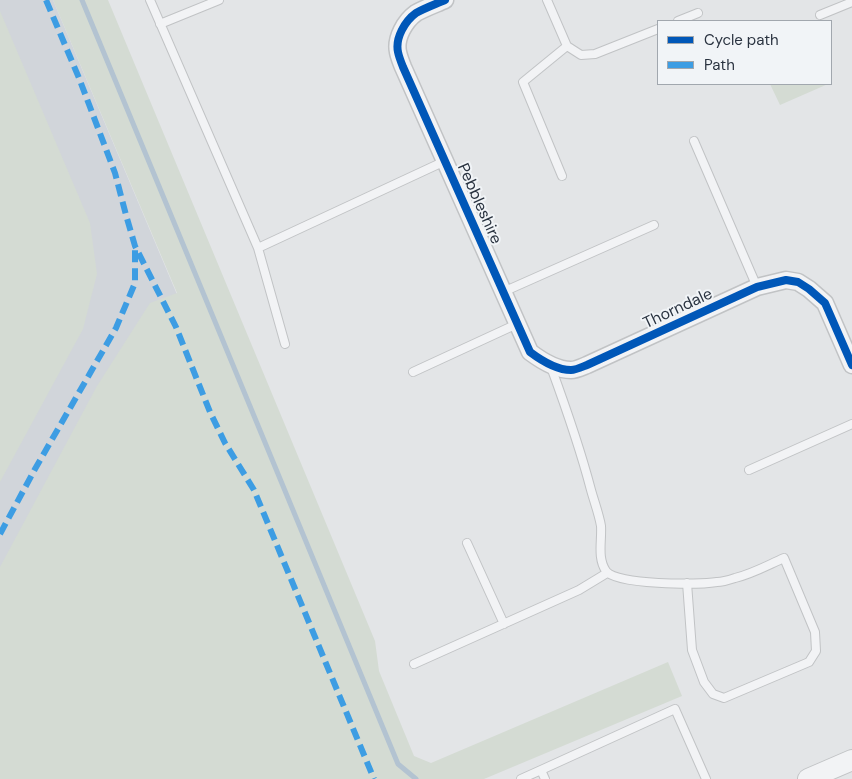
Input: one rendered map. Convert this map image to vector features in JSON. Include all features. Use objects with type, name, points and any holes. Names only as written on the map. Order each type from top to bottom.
[{"type":"street","name":"Pebbleshire","points":[[445,0],[414,15],[407,22],[400,33],[397,44],[398,52],[530,352],[551,365]]},
{"type":"street","name":"Thorndale","points":[[551,365],[561,369],[573,370],[587,366],[758,287],[786,280],[798,282],[825,303],[852,365]]},
{"type":"street","points":[[808,779],[852,760]]},
{"type":"lane","points":[[150,0],[258,248],[285,344]]},
{"type":"lane","points":[[160,24],[219,0]]},
{"type":"lane","points":[[547,0],[567,46],[581,55],[595,54],[657,29]]},
{"type":"lane","points":[[820,15],[852,2]]},
{"type":"lane","points":[[680,20],[698,13]]},
{"type":"lane","points":[[562,176],[523,82],[567,46]]},
{"type":"lane","points":[[694,141],[758,287]]},
{"type":"lane","points":[[258,248],[445,161]]},
{"type":"lane","points":[[503,292],[654,224]]},
{"type":"lane","points":[[413,372],[517,324]]},
{"type":"lane","points":[[551,365],[569,416],[601,526],[602,564],[607,573],[636,582],[717,582],[737,578],[784,558],[816,632],[816,651],[809,662],[724,698],[713,694],[704,682],[692,650],[687,583]]},
{"type":"lane","points":[[749,470],[852,424]]},
{"type":"lane","points":[[467,543],[504,624]]},
{"type":"lane","points":[[414,664],[579,590],[607,573]]},
{"type":"lane","points":[[522,779],[675,710],[706,779]]},
{"type":"lane","points":[[541,770],[545,779]]},
{"type":"shaded area","points":[[0,0],[53,0],[381,779],[0,779]]},
{"type":"shaded area","points":[[53,0],[108,0],[375,641],[379,671],[414,756],[431,763],[668,662],[682,696],[484,779],[0,779],[0,567],[97,386],[150,303],[177,293]]},
{"type":"shaded area","points":[[0,11],[90,223],[97,274],[83,329],[0,482]]},
{"type":"shaded area","points":[[770,85],[826,85],[780,105]]},
{"type":"waterway","points":[[82,0],[398,764],[416,779]]},
{"type":"marked path","points":[[46,0],[79,78],[115,173],[135,246],[176,327],[210,412],[225,443],[254,490],[374,779]]},
{"type":"marked path","points":[[0,534],[116,328],[135,283],[135,249]]},
{"type":"cycle path","points":[[445,0],[416,13],[408,20],[399,36],[398,54],[530,352],[555,367],[565,370],[577,369],[757,287],[786,280],[798,282],[825,303],[852,365]]}]
